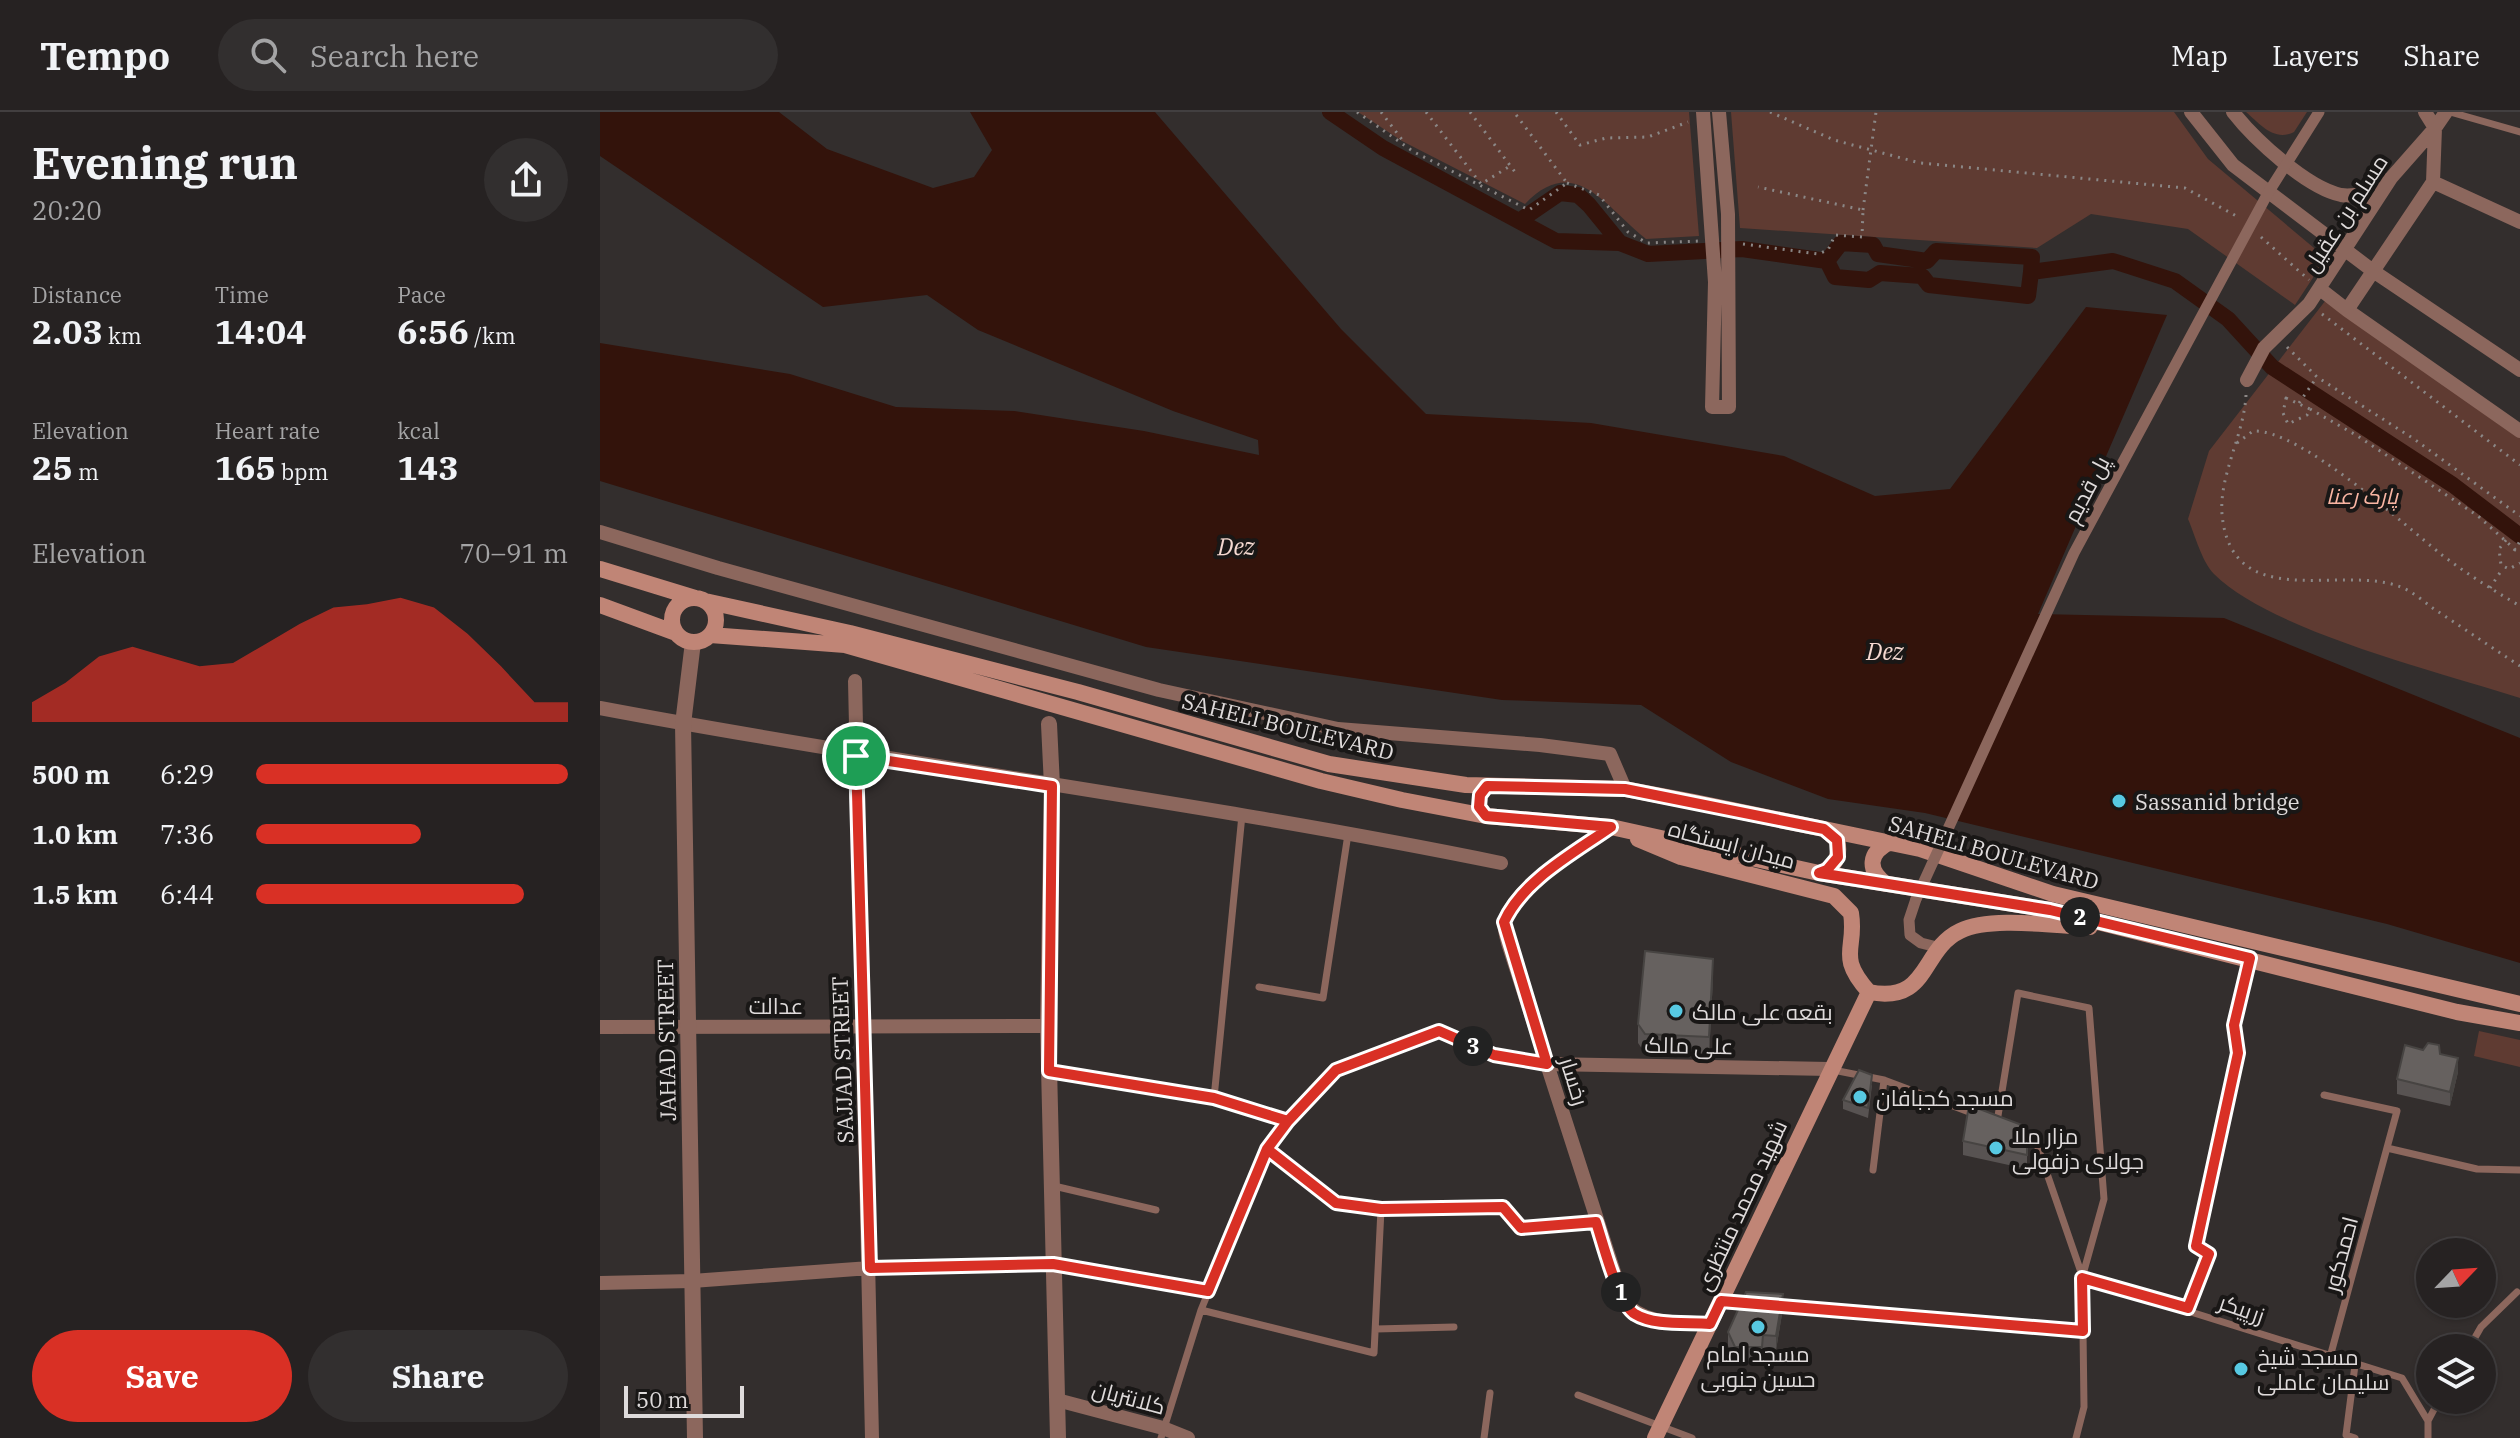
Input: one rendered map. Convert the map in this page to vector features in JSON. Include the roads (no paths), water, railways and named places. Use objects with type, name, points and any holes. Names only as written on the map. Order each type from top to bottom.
[{"type":"main road","name":"SAHELI BOULEVARD","points":[[600,569],[700,599],[850,633],[1063,688],[1329,764],[1407,778],[1487,786],[1625,789],[1890,842],[2053,894],[2520,1004]]},
{"type":"main road","points":[[600,605],[693,642],[710,635],[716,617],[700,599],[685,599],[673,614],[676,633]]},
{"type":"main road","name":"SAHELI BOULEVARD","points":[[710,635],[845,645],[1321,781],[1486,816],[1611,827],[1819,873],[2050,910],[2457,1012],[2520,1023]]},
{"type":"main road","points":[[1486,816],[1478,801],[1487,786]]},
{"type":"main road","name":"میدان ایستگاه","points":[[1611,827],[1681,857],[1834,896],[1851,913],[1849,960],[1857,978],[1869,992]]},
{"type":"main road","points":[[1819,873],[1827,870],[1838,857],[1837,840],[1824,829]]},
{"type":"main road","points":[[1886,884],[1875,875],[1871,862],[1877,849],[1890,842]]},
{"type":"main road","points":[[1869,992],[1885,995],[1901,992],[1918,981],[1941,948],[1960,931],[1983,925],[2125,928]]},
{"type":"main road","points":[[2457,1012],[2467,1000],[2462,989]]},
{"type":"main road","name":"شهید محمد منتظری","points":[[1658,1432],[1710,1324],[1729,1302],[1829,1069],[1869,992]]},
{"type":"street","points":[[1703,115],[1722,338],[1728,214],[1719,112]]},
{"type":"street","points":[[2191,112],[2233,165],[2373,271],[2520,370]]},
{"type":"street","points":[[2233,112],[2304,177],[2340,195],[2374,189],[2391,178]]},
{"type":"street","name":"پل قدیم","points":[[1941,948],[1921,943],[1910,935],[1909,920],[1916,899],[2074,553],[2268,193],[2319,112]]},
{"type":"street","points":[[2347,310],[2433,182],[2435,128],[2425,112]]},
{"type":"street","name":"مسلم بن عقیل","points":[[2448,112],[2391,178],[2320,289],[2520,431]]},
{"type":"street","points":[[2433,182],[2520,222]]},
{"type":"street","points":[[2247,380],[2264,348],[2320,289]]},
{"type":"street","points":[[600,532],[718,568],[1159,690],[1338,729],[1540,745],[1610,754],[1625,789]]},
{"type":"street","name":"JAHAD STREET","points":[[693,642],[683,724],[695,1438]]},
{"type":"street","name":"SAJJAD STREET","points":[[855,681],[872,1438]]},
{"type":"street","points":[[600,708],[856,756],[1348,831],[1501,863]]},
{"type":"street","points":[[1049,724],[1052,786],[1048,1026],[1058,1438]]},
{"type":"street","name":"رخسار","points":[[1611,827],[1534,884],[1512,905],[1504,922],[1623,1300],[1633,1313],[1647,1319],[1710,1324]]},
{"type":"street","name":"عدالت","points":[[600,1027],[1048,1026]]},
{"type":"street","name":"علی مالک","points":[[1547,1064],[1829,1069]]},
{"type":"street","points":[[600,1283],[692,1281],[870,1268],[1053,1264]]},
{"type":"street","name":"کلانتریان","points":[[1057,1400],[1162,1433],[1188,1438]]},
{"type":"lane","points":[[2448,112],[2520,132]]},
{"type":"lane","points":[[1214,1098],[1242,815]]},
{"type":"lane","points":[[1259,987],[1323,998],[1348,831]]},
{"type":"lane","points":[[1997,1122],[2018,993],[2089,1008],[2104,1199],[2082,1278],[2084,1407],[2076,1438]]},
{"type":"lane","points":[[1162,1433],[1208,1291],[1267,1149],[1288,1121],[1336,1070],[1439,1031],[1494,1055],[1547,1064]]},
{"type":"lane","points":[[2188,1308],[2209,1254],[2196,1246],[2238,1053]]},
{"type":"lane","points":[[1829,1069],[1884,1080],[2034,1136],[2082,1278]]},
{"type":"lane","points":[[1049,1071],[1214,1098],[1288,1121]]},
{"type":"lane","points":[[1873,1170],[1884,1080]]},
{"type":"lane","name":"احمدکور","points":[[2324,1095],[2397,1111],[2330,1357]]},
{"type":"lane","points":[[2387,1148],[2477,1169],[2520,1170]]},
{"type":"lane","points":[[1267,1149],[1336,1203],[1381,1209],[1503,1207],[1521,1228],[1596,1222]]},
{"type":"lane","points":[[1052,1186],[1156,1210]]},
{"type":"lane","points":[[1201,1310],[1374,1353],[1381,1209]]},
{"type":"lane","points":[[1053,1264],[1208,1291]]},
{"type":"lane","name":"زرپیکر","points":[[2082,1278],[2188,1308],[2330,1357]]},
{"type":"lane","points":[[2477,1334],[2517,1292]]},
{"type":"lane","points":[[1768,1305],[2083,1331]]},
{"type":"lane","points":[[1376,1329],[1454,1327]]},
{"type":"lane","points":[[2330,1357],[2402,1378],[2428,1421]]},
{"type":"lane","points":[[2355,1365],[2346,1435],[2355,1438]]},
{"type":"lane","points":[[1484,1438],[1490,1393]]},
{"type":"lane","points":[[1578,1395],[1658,1432],[1692,1438]]},
{"type":"lane","points":[[2428,1438],[2428,1421],[2432,1414]]},
{"type":"water","name":"Dez","points":[[600,112],[779,112],[827,149],[933,188],[974,177],[992,150],[970,112],[1155,112],[1341,329],[1426,414],[1591,423],[1784,456],[1875,496],[1950,489],[2086,307],[2167,315],[2038,614],[2224,618],[2520,738],[2520,963],[2387,924],[1925,813],[1828,799],[1731,762],[1641,705],[1502,700],[1146,647],[600,481],[600,343],[790,374],[896,407],[1014,411],[1144,431],[1259,455],[1258,440],[1173,411],[978,330],[927,295],[823,307],[600,156]]},
{"type":"waterway","points":[[1330,112],[1383,148],[1556,241],[1620,243],[1648,254],[1742,249],[1827,261],[1835,277],[1869,280],[1880,273],[1922,276],[1929,285],[2028,296],[2031,272],[2113,261],[2175,281],[2228,319],[2272,367],[2453,485],[2520,536]]},
{"type":"waterway","points":[[1519,221],[1560,193],[1578,195],[1620,243]]},
{"type":"waterway","points":[[1827,261],[1841,243],[1873,245],[1878,254],[1927,261],[1936,251],[2032,257],[2031,272]]},
{"type":"place","name":"Sassanid bridge","points":[[2119,801]]},
{"type":"place","name":"بقعه علی مالک","points":[[1676,1011]]},
{"type":"place","name":"مسجد کجبافان","points":[[1860,1097]]},
{"type":"place","name":"مزار ملا جولای دزفولی","points":[[1996,1148]]},
{"type":"place","name":"مسجد امام حسین جنوبی","points":[[1758,1327]]},
{"type":"place","name":"مسجد شیخ سلیمان عاملی","points":[[2241,1369]]},
{"type":"park label","name":"پارک رعنا","points":[[2362,495]]}]
